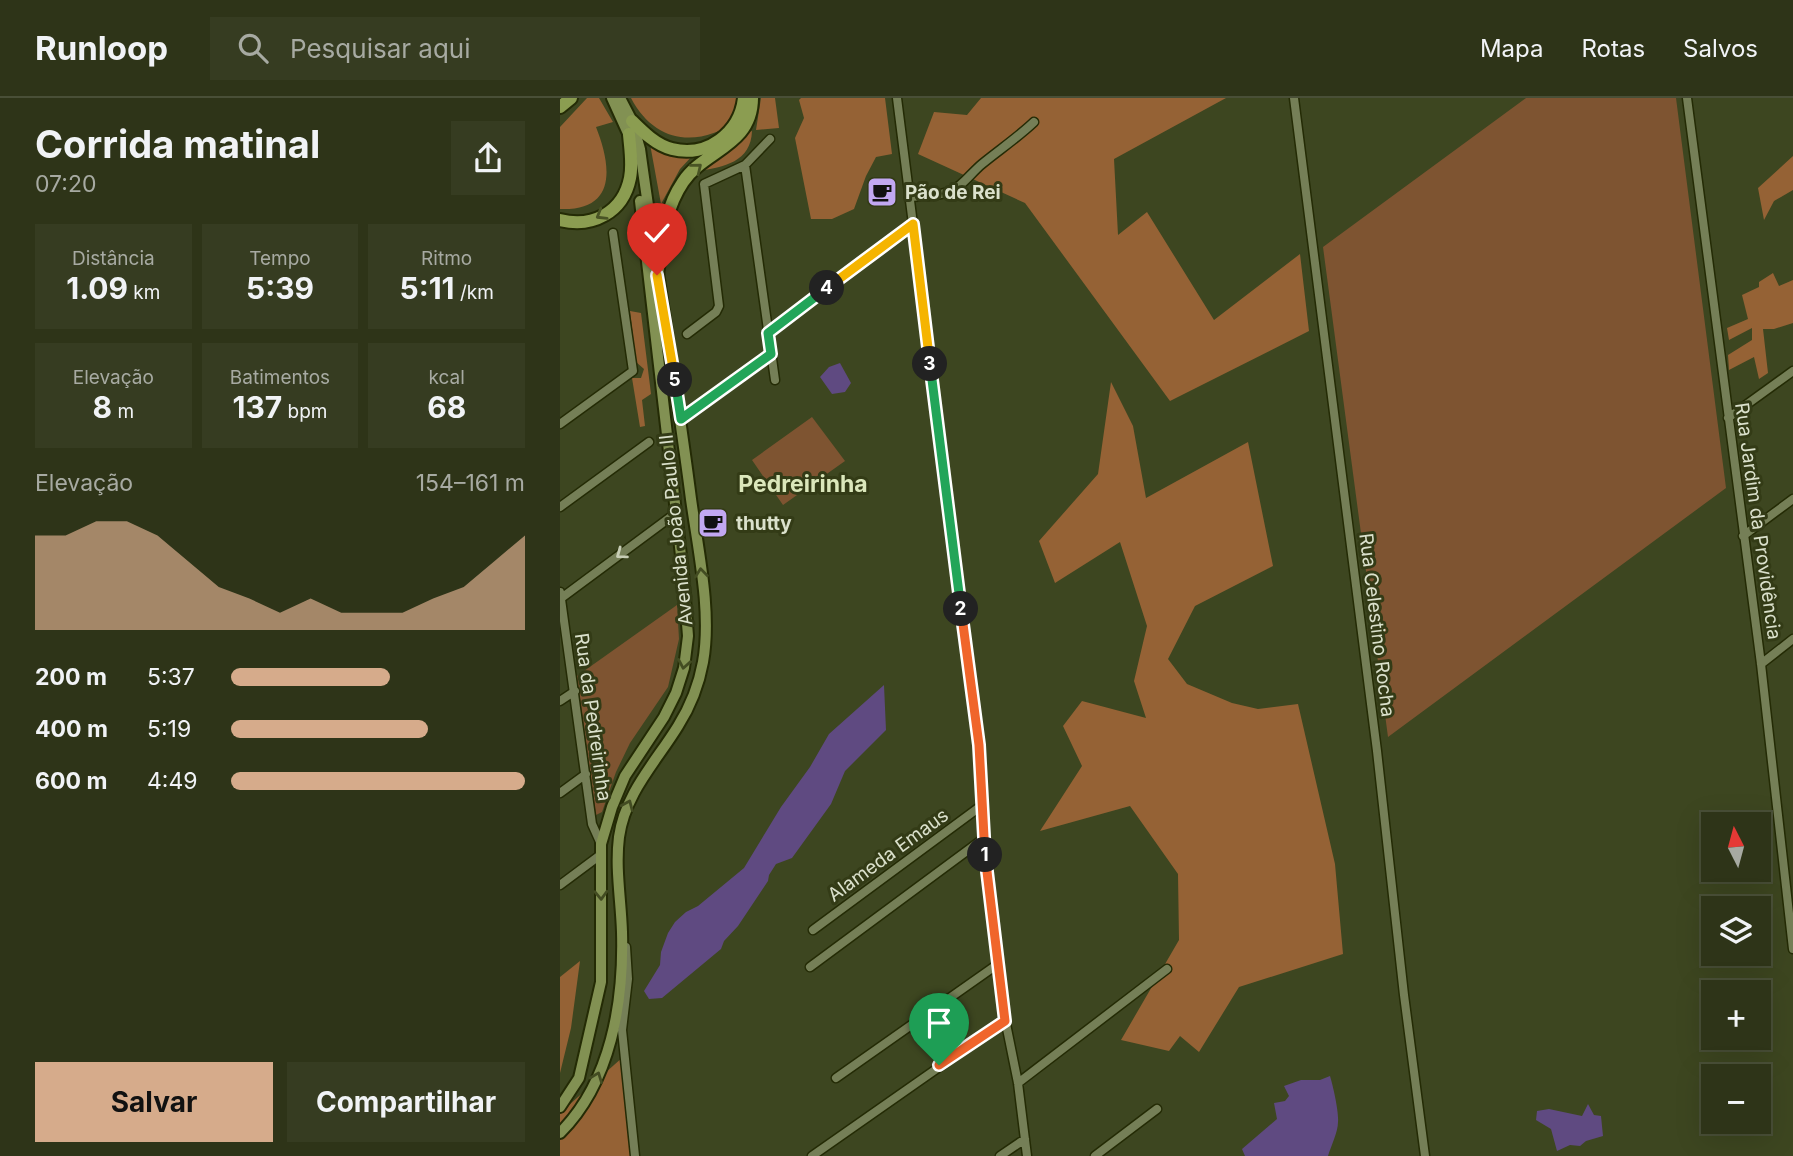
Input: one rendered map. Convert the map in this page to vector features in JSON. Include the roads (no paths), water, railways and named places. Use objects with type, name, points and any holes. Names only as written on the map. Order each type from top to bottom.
[{"type":"highway","points":[[632,121],[661,145],[672,149],[693,150],[712,145],[729,132],[738,120],[744,98]]},
{"type":"highway","points":[[657,275],[665,219],[678,191],[700,163],[736,138],[751,108],[752,98]]},
{"type":"highway","points":[[560,220],[575,223],[598,219],[621,200],[630,180],[629,134]]},
{"type":"main road","name":"Avenida João Paulo II","points":[[560,1133],[571,1122],[595,1086],[618,1008],[622,934],[617,866],[623,819],[643,775],[680,724],[696,687],[706,641],[681,419],[657,275],[640,149],[632,121],[618,102]]},
{"type":"main road","name":"Avenida João Paulo II","points":[[560,1107],[579,1078],[601,982],[600,850],[612,807],[625,776],[664,717],[676,693],[684,668],[688,636],[636,163],[618,102]]},
{"type":"street","points":[[897,98],[979,745],[983,839],[1005,1021],[1018,1083],[1027,1156]]},
{"type":"street","name":"Rua Celestino Rocha","points":[[1294,98],[1377,751],[1425,1156]]},
{"type":"street","name":"Rua Jardim da Providência","points":[[1687,98],[1761,664],[1793,949]]},
{"type":"street","points":[[909,197],[937,196],[951,191],[1034,122]]},
{"type":"street","points":[[687,334],[716,312],[719,306],[703,187],[705,182],[745,165],[771,139]]},
{"type":"street","points":[[745,165],[775,380]]},
{"type":"street","points":[[768,333],[913,224]]},
{"type":"street","points":[[560,424],[634,371],[613,233]]},
{"type":"street","points":[[681,419],[771,354]]},
{"type":"street","points":[[1728,418],[1793,371]]},
{"type":"street","points":[[560,507],[649,442]]},
{"type":"street","points":[[1743,536],[1793,499]]},
{"type":"street","points":[[560,599],[676,513]]},
{"type":"street","name":"Rua da Pedreirinha","points":[[560,592],[594,831],[600,850]]},
{"type":"street","points":[[1761,664],[1793,639]]},
{"type":"street","points":[[560,701],[575,691]]},
{"type":"street","points":[[560,793],[586,774]]},
{"type":"street","name":"Alameda Emaus","points":[[813,930],[981,806]]},
{"type":"street","points":[[810,967],[983,839]]},
{"type":"street","points":[[560,885],[600,850]]},
{"type":"street","points":[[622,934],[629,964],[621,1030],[635,1156]]},
{"type":"street","points":[[836,1078],[998,964]]},
{"type":"street","points":[[1018,1083],[1167,969]]},
{"type":"street","points":[[812,1156],[1005,1021]]},
{"type":"street","points":[[1095,1156],[1157,1108]]},
{"type":"street","points":[[1000,1156],[1025,1139]]},
{"type":"place","name":"Pão de Rei","points":[[882,192]]},
{"type":"place","name":"thutty","points":[[713,523]]},
{"type":"district","name":"Pedreirinha","points":[[803,484]]}]
